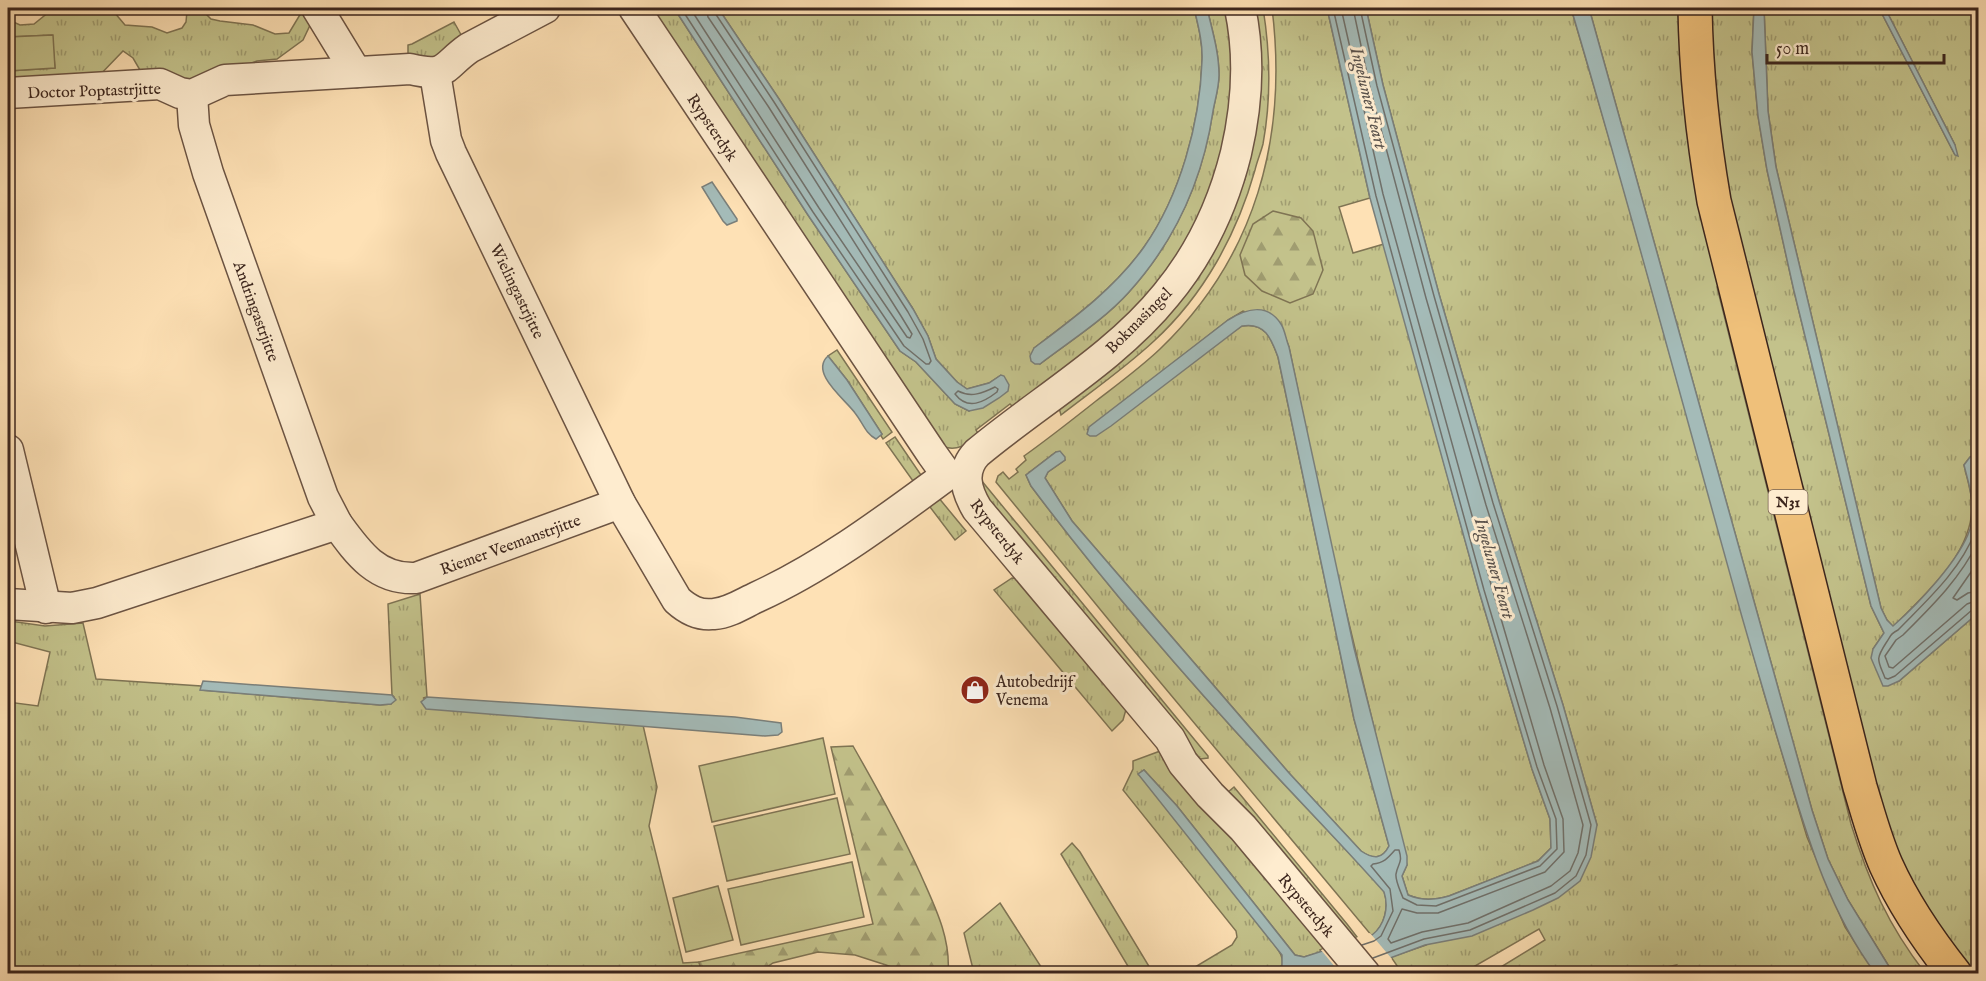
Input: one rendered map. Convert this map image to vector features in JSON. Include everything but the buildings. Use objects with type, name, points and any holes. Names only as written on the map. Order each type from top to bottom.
[{"type":"highway","name":"N31","points":[[1695,8],[1698,94],[1714,201],[1860,787],[1886,864],[1900,894],[1934,947],[1955,974]]},
{"type":"street","points":[[317,8],[356,72]]},
{"type":"street","points":[[192,95],[225,80],[410,69],[435,73],[453,64],[458,56],[469,48],[545,8]]},
{"type":"street","name":"Rypsterdyk","points":[[634,8],[932,454],[956,475],[977,509],[1170,739],[1184,763],[1210,795],[1243,828],[1364,972]]},
{"type":"street","name":"Bokmasingel","points":[[956,475],[977,453],[1117,344],[1166,296],[1198,250],[1215,217],[1228,183],[1241,130],[1246,84],[1240,8]]},
{"type":"street","name":"Wielingastrjitte","points":[[435,73],[446,140],[451,153],[620,503]]},
{"type":"street","name":"Doctor Poptastrjitte","points":[[8,93],[160,84],[180,93],[192,95]]},
{"type":"street","name":"Andringastrjitte","points":[[192,95],[194,125],[208,173],[323,497],[337,524]]},
{"type":"street","points":[[8,450],[46,608]]},
{"type":"street","points":[[620,503],[677,600],[687,609],[699,614],[714,615],[790,582],[956,475]]},
{"type":"street","name":"Riemer Veemanstrjitte","points":[[337,524],[349,541],[377,569],[390,576],[416,578],[620,503]]},
{"type":"street","points":[[8,604],[72,608],[97,603],[337,524]]},
{"type":"green space","points":[[304,8],[312,21],[303,40],[277,59],[257,61],[205,81],[144,77],[133,58],[123,51],[96,79],[8,79],[8,71],[55,68],[52,35],[8,37],[8,13],[11,21],[20,25],[34,24],[49,12],[114,12],[125,25],[152,27],[167,33],[182,28],[186,22],[187,11],[203,11],[211,19],[253,25],[275,34],[289,33]]},
{"type":"green space","points":[[645,8],[674,8],[808,215],[900,351],[916,362],[955,404],[969,411],[1001,375],[989,383],[967,389],[957,382],[936,359],[928,336],[913,309],[718,8],[1194,8],[1202,48],[1200,85],[1192,134],[1178,182],[1157,227],[1133,262],[1079,314],[1034,348],[1040,364],[1098,321],[1129,292],[1160,252],[1184,208],[1202,161],[1218,84],[1218,58],[1207,8],[1229,8],[1235,80],[1223,156],[1197,224],[1175,262],[1141,305],[1099,341],[1013,407],[1010,404],[976,430],[979,435],[974,439],[957,448],[947,448],[941,446]]},
{"type":"green space","points":[[1252,8],[1263,8],[1267,41],[1266,127],[1248,194],[1239,217],[1203,284],[1172,323],[1132,361],[1061,415],[1059,408],[1222,232],[1245,179],[1255,131]]},
{"type":"green space","points":[[1272,8],[1327,8],[1370,198],[1339,207],[1353,253],[1384,244],[1479,591],[1532,769],[1550,819],[1551,848],[1538,861],[1449,896],[1428,899],[1408,895],[1402,876],[1407,865],[1329,540],[1289,347],[1281,325],[1243,311],[1228,320],[1087,430],[1242,326],[1256,326],[1270,338],[1278,357],[1354,719],[1389,846],[1380,856],[1369,856],[1361,851],[1289,773],[1072,521],[1045,478],[1048,472],[1065,460],[1056,452],[1026,475],[1031,486],[1059,523],[1177,665],[1384,891],[1385,915],[1380,927],[1372,936],[996,482],[998,476],[1003,472],[1009,479],[1018,472],[1016,469],[1026,460],[1024,456],[1145,363],[1193,313],[1220,275],[1242,235],[1258,192],[1269,148],[1275,103],[1276,56]]},
{"type":"green space","points":[[1366,8],[1571,8],[1764,693],[1807,837],[1845,927],[1875,973],[1668,973],[1676,965],[1648,973],[1491,973],[1545,940],[1539,929],[1463,973],[1402,973],[1391,957],[1426,945],[1597,825],[1439,294],[1383,85]]},
{"type":"green space","points":[[1589,8],[1687,8],[1725,284],[1717,287],[1851,824],[1881,902],[1900,938],[1925,973],[1893,973],[1848,900],[1828,859],[1812,810]]},
{"type":"green space","points":[[1705,8],[1754,8],[1752,52],[1758,116],[1767,170],[1794,291],[1871,606],[1884,633],[1873,649],[1899,681],[1978,613],[1978,973],[1966,973],[1893,861],[1714,146]]},
{"type":"green space","points":[[1764,8],[1879,8],[1955,155],[1955,145],[1885,8],[1978,8],[1978,453],[1970,457],[1964,465],[1972,501],[1970,524],[1964,541],[1945,572],[1893,627],[1881,608],[1776,167],[1768,111]]},
{"type":"green space","points":[[454,22],[464,40],[446,58],[408,60],[408,45]]},
{"type":"green space","points":[[53,35],[55,68],[8,71],[8,37]]},
{"type":"green space","points":[[1273,211],[1301,218],[1313,231],[1323,270],[1313,294],[1290,303],[1262,291],[1245,275],[1240,255],[1253,224]]},
{"type":"green space","points":[[837,350],[892,432],[883,439],[847,380],[828,356]]},
{"type":"green space","points":[[895,437],[921,475],[913,481],[886,443]]},
{"type":"green space","points":[[981,480],[1208,758],[1200,759],[982,494]]},
{"type":"green space","points":[[938,497],[966,531],[955,540],[927,503]]},
{"type":"green space","points":[[1012,578],[1020,579],[1127,706],[1123,720],[1112,731],[994,590]]},
{"type":"green space","points":[[420,594],[427,697],[423,698],[528,717],[643,725],[657,787],[649,826],[683,963],[699,962],[702,973],[8,973],[8,702],[38,706],[50,652],[8,641],[10,621],[45,626],[83,623],[96,679],[201,686],[201,690],[380,705],[391,704],[394,697],[392,695],[388,604]]},
{"type":"green space","points":[[823,738],[835,794],[712,822],[699,766]]},
{"type":"green space","points":[[853,746],[904,840],[936,909],[947,947],[948,973],[906,973],[855,955],[818,952],[773,963],[758,973],[702,973],[699,962],[873,924],[831,747]]},
{"type":"green space","points":[[1163,750],[1327,947],[1320,950],[1321,952],[1304,957],[1295,955],[1177,806],[1144,770],[1139,774],[1274,944],[1282,960],[1282,966],[1261,973],[1185,973],[1232,945],[1237,937],[1236,931],[1123,790],[1133,769],[1133,761]]},
{"type":"green space","points":[[1234,787],[1357,937],[1352,939],[1228,792]]},
{"type":"green space","points":[[837,798],[850,854],[727,881],[714,826]]},
{"type":"green space","points":[[1072,843],[1080,852],[1153,973],[1132,973],[1061,854]]},
{"type":"green space","points":[[852,862],[864,917],[741,945],[728,889]]},
{"type":"green space","points":[[718,886],[733,940],[686,952],[673,898]]},
{"type":"green space","points":[[1000,903],[1045,973],[974,973],[964,933]]},
{"type":"water","points":[[674,8],[718,8],[913,309],[928,336],[936,359],[957,382],[967,389],[989,383],[1001,375],[1009,385],[1008,391],[983,408],[969,411],[955,404],[916,362],[900,351],[808,215]]},
{"type":"water","points":[[1194,8],[1207,8],[1217,49],[1219,80],[1202,161],[1184,208],[1160,252],[1129,292],[1086,330],[1040,364],[1035,364],[1031,361],[1030,356],[1034,348],[1079,314],[1120,276],[1144,247],[1168,205],[1186,158],[1197,109],[1202,48]]},
{"type":"water","name":"Ingelumer Feart","points":[[1327,8],[1366,8],[1383,85],[1439,294],[1597,825],[1591,857],[1580,881],[1558,898],[1533,910],[1472,936],[1425,945],[1350,973],[1261,973],[1282,966],[1282,955],[1138,774],[1144,770],[1177,806],[1295,955],[1304,957],[1372,935],[1380,926],[1385,915],[1384,892],[1177,665],[1059,523],[1031,486],[1026,475],[1060,451],[1065,460],[1048,472],[1045,478],[1072,521],[1289,773],[1361,851],[1373,857],[1383,854],[1389,846],[1354,719],[1278,357],[1270,338],[1256,326],[1242,326],[1111,426],[1096,436],[1087,434],[1089,427],[1228,320],[1242,313],[1263,310],[1275,317],[1284,329],[1354,648],[1407,856],[1407,865],[1402,876],[1408,895],[1428,899],[1449,896],[1538,861],[1551,848],[1550,819],[1532,769],[1479,591],[1370,198]]},
{"type":"water","points":[[1571,8],[1589,8],[1812,810],[1828,859],[1848,900],[1893,973],[1875,973],[1859,950],[1823,877],[1804,825],[1742,617]]},
{"type":"water","points":[[1754,8],[1764,8],[1768,111],[1776,167],[1881,608],[1893,626],[1937,581],[1965,541],[1973,513],[1972,497],[1964,465],[1970,457],[1978,453],[1978,613],[1899,681],[1888,686],[1883,686],[1871,658],[1873,649],[1884,633],[1871,606],[1794,291],[1767,170],[1758,116],[1752,52]]},
{"type":"water","points":[[1879,8],[1885,8],[1955,145],[1958,156],[1955,155]]},
{"type":"water","points":[[712,182],[737,221],[727,225],[723,221],[702,187]]},
{"type":"water","points":[[828,356],[847,380],[882,434],[876,439],[867,431],[826,378],[823,363]]},
{"type":"water","points":[[203,681],[392,695],[396,700],[391,704],[380,705],[200,690]]},
{"type":"water","points":[[427,697],[735,717],[781,723],[782,732],[778,735],[765,736],[426,709],[421,702]]},
{"type":"pier","points":[[1370,933],[1392,959],[1358,973],[1340,973],[1321,950]]},
{"type":"place","name":"Autobedrijf Venema","points":[[975,690]]}]
